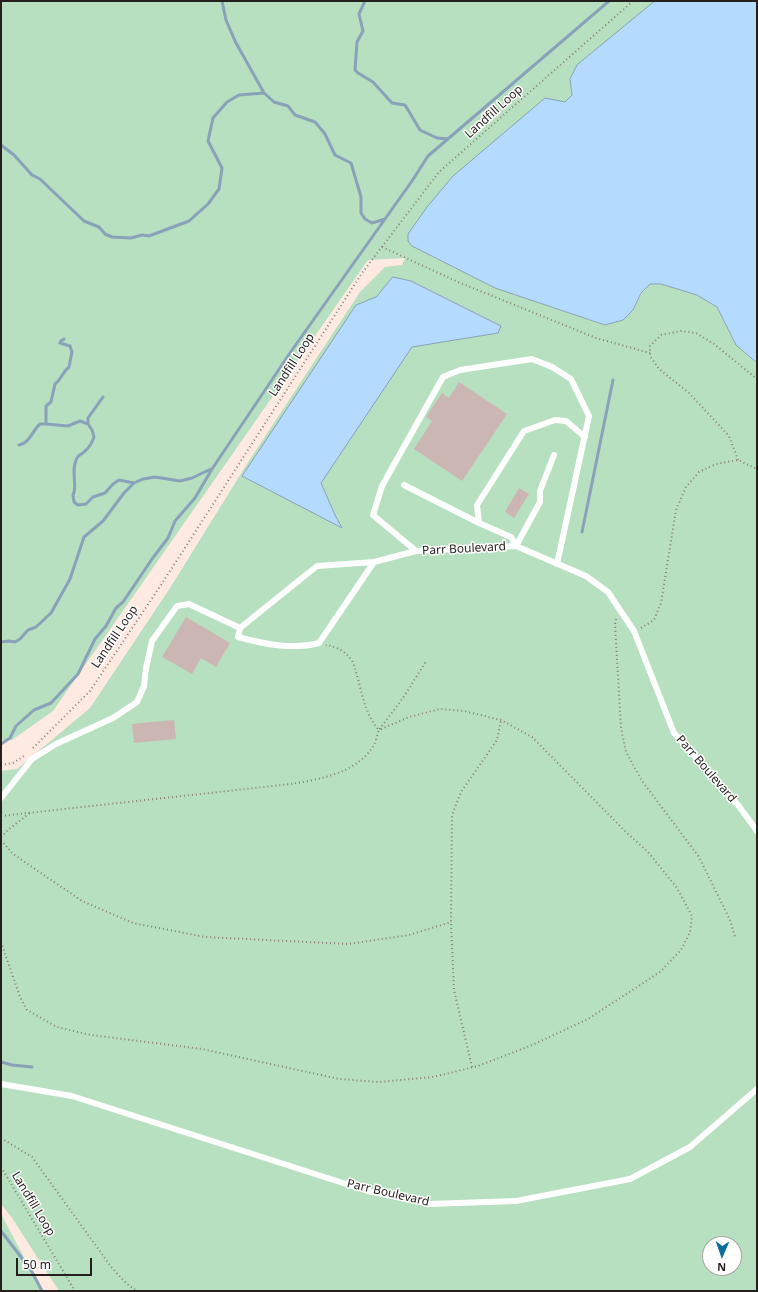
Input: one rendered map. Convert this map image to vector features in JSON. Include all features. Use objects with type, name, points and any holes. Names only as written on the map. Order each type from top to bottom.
[{"type":"lane","points":[[416,551],[373,516],[382,486],[443,377],[460,370],[532,359],[552,366],[571,379],[589,416],[557,564]]},
{"type":"lane","points":[[479,523],[477,505],[524,431],[555,420],[566,421],[585,437]]},
{"type":"lane","points":[[516,546],[540,502],[540,491],[554,455]]},
{"type":"lane","points":[[404,485],[479,523],[511,537],[516,546]]},
{"type":"lane","name":"Parr Boulevard","points":[[240,628],[317,566],[374,562],[416,551],[516,546],[586,576],[608,592],[634,631],[674,733],[738,805],[757,831]]},
{"type":"lane","points":[[1,798],[32,759],[56,744],[113,718],[136,702],[144,686],[152,641],[177,606],[189,604],[240,628],[238,637],[267,644],[307,646],[319,643],[374,562]]},
{"type":"lane","name":"Parr Boulevard","points":[[1,1084],[72,1096],[368,1191],[430,1204],[516,1201],[630,1179],[690,1147],[757,1089]]},
{"type":"path","name":"Landfill Loop","points":[[1,765],[12,763],[28,753],[90,691],[165,579],[362,273],[439,172],[633,1]]},
{"type":"path","points":[[382,247],[458,282],[596,338],[650,353]]},
{"type":"path","points":[[738,460],[729,436],[689,392],[659,369],[650,356],[650,346],[661,335],[681,332],[696,333],[714,344],[757,379]]},
{"type":"path","points":[[634,631],[645,627],[654,620],[661,603],[676,510],[686,487],[700,472],[716,464],[738,460],[757,469]]},
{"type":"path","points":[[618,606],[615,624],[620,728],[626,752],[642,781],[699,857],[730,920],[735,937]]},
{"type":"path","points":[[319,643],[336,647],[352,659],[360,682],[364,705],[374,725],[379,730]]},
{"type":"path","points":[[1,816],[291,784],[336,775],[355,763],[374,745],[379,730],[403,698],[427,660]]},
{"type":"path","points":[[1,942],[20,997],[28,1010],[57,1027],[91,1035],[202,1050],[339,1079],[379,1082],[433,1077],[472,1067],[530,1046],[588,1019],[660,972],[681,950],[690,932],[692,916],[677,888],[648,852],[626,832],[532,737],[501,720],[464,711],[440,709],[409,717],[379,730]]},
{"type":"path","points":[[472,1067],[454,990],[451,922],[452,815],[461,792],[497,740],[501,720]]},
{"type":"path","points":[[1,837],[9,829],[32,812]]},
{"type":"path","points":[[1,840],[13,854],[82,901],[133,923],[205,937],[348,944],[409,935],[451,922]]},
{"type":"path","points":[[1,1138],[32,1157],[112,1268],[127,1284],[137,1291]]},
{"type":"path","name":"Landfill Loop","points":[[1,1167],[75,1291]]},
{"type":"green space","points":[[1,1],[757,1],[443,255],[431,256],[496,288],[604,325],[622,319],[633,310],[641,294],[650,284],[661,284],[697,295],[716,306],[736,344],[757,364],[757,1291],[59,1291],[12,1218],[1,1204],[1,771],[17,769],[90,708],[170,588],[245,467],[360,292],[385,267],[402,265],[405,258],[368,260],[53,711],[12,740],[1,740]]},
{"type":"green space","points":[[1,1214],[42,1291],[1,1291]]},
{"type":"water","points":[[655,1],[757,1],[757,363],[736,345],[717,307],[697,295],[661,284],[650,284],[641,293],[633,310],[623,320],[605,325],[495,288],[412,246],[408,241],[408,234],[427,207],[453,176],[545,98],[565,102],[572,95],[570,79],[577,65]]},
{"type":"water","points":[[393,277],[411,281],[501,326],[498,333],[412,347],[321,483],[342,528],[242,476],[356,305],[376,297]]},
{"type":"building","points":[[459,382],[507,414],[462,481],[414,449],[432,421],[426,417],[442,393],[449,398]]},
{"type":"building","points":[[519,488],[529,494],[514,518],[505,512]]},
{"type":"building","points":[[186,617],[230,643],[216,667],[201,658],[192,674],[162,657]]},
{"type":"building","points":[[174,720],[176,739],[134,743],[132,724]]},
{"type":"waterway","points":[[222,1],[226,20],[235,41],[264,93],[274,102],[288,106],[295,115],[315,122],[325,134],[335,155],[351,163],[361,197],[361,213],[365,219],[372,223],[385,219]]},
{"type":"waterway","points":[[365,1],[359,14],[363,31],[357,42],[355,70],[373,82],[392,103],[405,105],[420,130],[437,138],[448,139]]},
{"type":"waterway","points":[[1,744],[10,738],[16,726],[34,710],[51,703],[78,674],[95,639],[106,626],[116,608],[123,602],[168,538],[175,521],[195,498],[212,469],[292,350],[412,181],[428,156],[609,1]]},
{"type":"waterway","points":[[1,145],[14,155],[32,175],[40,179],[84,221],[99,227],[105,234],[112,237],[131,238],[142,235],[149,236],[189,221],[208,204],[219,189],[222,168],[208,141],[213,118],[227,102],[239,95],[264,93]]},
{"type":"waterway","points":[[64,339],[60,343],[70,346],[72,352],[69,367],[55,384],[51,402],[46,406],[46,424],[68,426],[80,421],[88,424],[94,437],[89,447],[78,456],[75,463],[74,502],[78,505],[86,504],[93,497],[105,493],[119,480],[134,483]]},
{"type":"waterway","points":[[582,532],[613,380]]},
{"type":"waterway","points":[[88,424],[88,418],[103,397]]},
{"type":"waterway","points":[[19,445],[26,442],[40,424],[46,424]]},
{"type":"waterway","points":[[1,642],[15,642],[28,630],[36,627],[51,613],[70,579],[84,537],[103,521],[124,493],[134,483],[143,479],[155,477],[180,481],[192,478],[211,469]]},
{"type":"waterway","points":[[1,1062],[12,1065],[32,1067]]},
{"type":"waterway","points":[[1,1231],[31,1270],[42,1291]]}]
